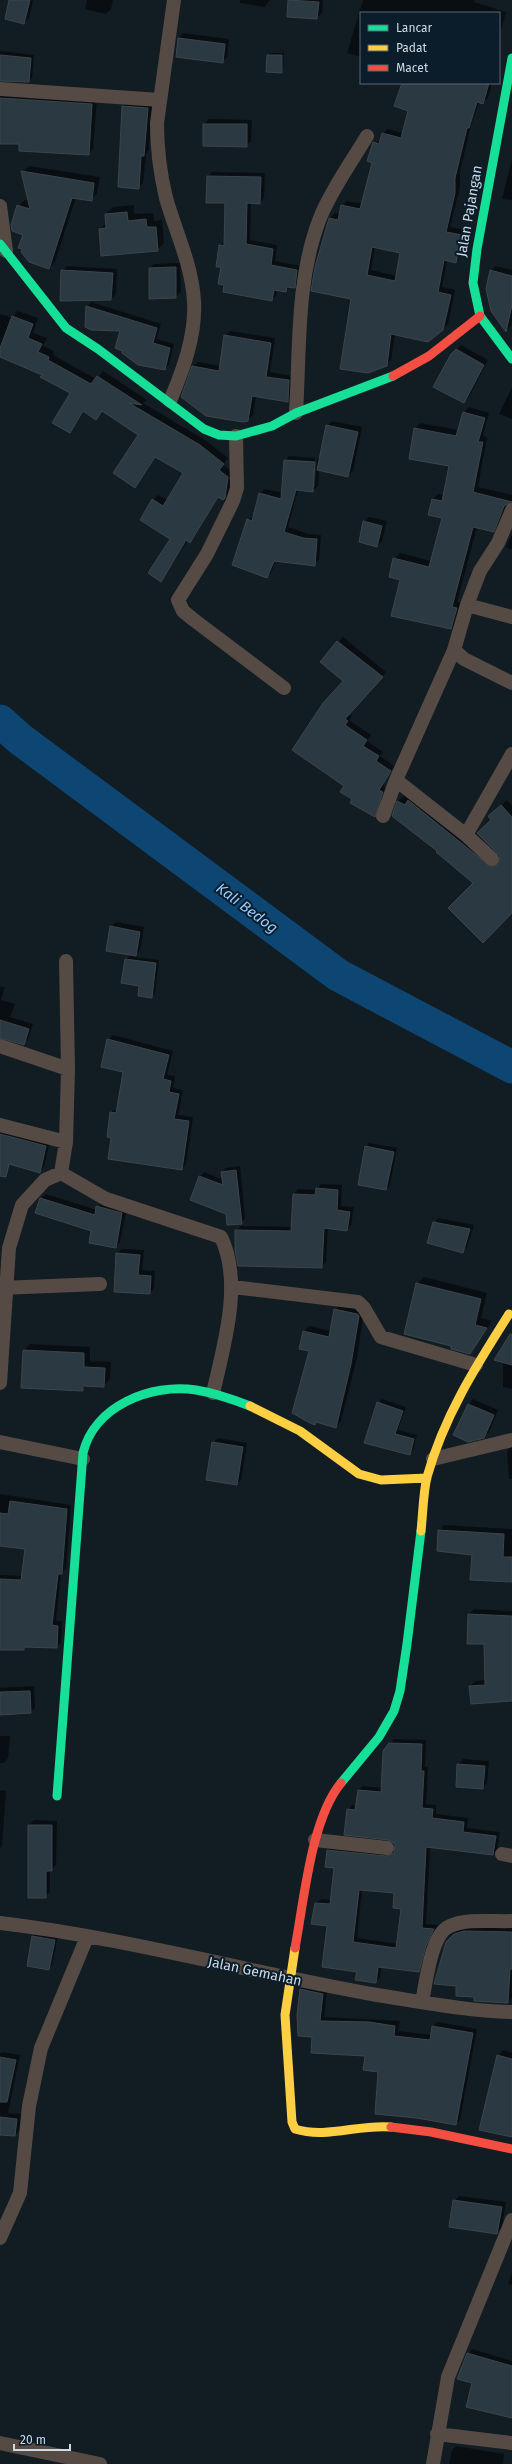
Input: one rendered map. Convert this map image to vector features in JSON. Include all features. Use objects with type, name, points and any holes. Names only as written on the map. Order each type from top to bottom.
[{"type":"street","points":[[170,401],[181,374],[191,340],[194,302],[190,272],[160,171],[157,136],[160,100],[174,0]]},
{"type":"street","name":"Jalan Pajangan","points":[[512,58],[474,266],[474,294],[480,316],[512,359]]},
{"type":"street","points":[[0,89],[160,100]]},
{"type":"street","points":[[296,413],[303,292],[314,237],[321,216],[367,136]]},
{"type":"street","points":[[0,206],[3,248],[66,328],[170,401],[204,429],[219,435],[236,436],[260,431],[296,413],[403,372],[429,356],[480,316]]},
{"type":"street","points":[[236,436],[237,488],[233,501],[207,554],[178,600],[183,611],[284,688]]},
{"type":"street","points":[[383,816],[396,780],[454,650],[467,605],[480,571],[498,543],[512,510]]},
{"type":"street","points":[[467,605],[512,618]]},
{"type":"street","points":[[454,650],[464,660],[512,683]]},
{"type":"street","points":[[466,835],[512,754]]},
{"type":"street","points":[[396,780],[466,835],[492,859]]},
{"type":"street","points":[[61,1173],[66,1142],[68,1069],[66,961]]},
{"type":"street","points":[[0,1046],[68,1069]]},
{"type":"street","points":[[0,1126],[66,1142]]},
{"type":"street","points":[[61,1173],[106,1199],[221,1237],[229,1255],[233,1287],[214,1393]]},
{"type":"street","points":[[0,1383],[4,1288],[9,1248],[22,1205],[45,1180],[61,1173]]},
{"type":"street","points":[[4,1288],[100,1284]]},
{"type":"street","points":[[233,1287],[358,1302],[364,1308],[381,1337],[476,1365]]},
{"type":"street","points":[[509,1314],[476,1365],[442,1431],[433,1459],[427,1478],[400,1691],[394,1711],[379,1737],[330,1796],[324,1808],[315,1840],[289,1979],[285,2015],[292,2122],[295,2129],[310,2133],[381,2125],[435,2133],[512,2149]]},
{"type":"street","points":[[57,1796],[83,1458],[88,1434],[98,1421],[116,1406],[148,1395],[166,1391],[196,1390],[214,1393],[284,1422],[312,1438],[348,1467],[366,1477],[380,1479],[427,1478]]},
{"type":"street","points":[[433,1459],[512,1440]]},
{"type":"street","points":[[0,1442],[83,1458]]},
{"type":"street","points":[[315,1840],[387,1848]]},
{"type":"street","points":[[422,2002],[436,1943],[442,1931],[455,1924],[512,1921]]},
{"type":"street","name":"Jalan Gemahan","points":[[0,1923],[55,1929],[289,1979],[422,2002],[493,2012],[512,2012]]},
{"type":"street","points":[[0,2238],[20,2193],[29,2106],[41,2048],[87,1937]]},
{"type":"street","points":[[433,2464],[437,2434],[448,2378],[512,2220]]},
{"type":"street","points":[[437,2434],[512,2443]]},
{"type":"street","points":[[0,2443],[100,2464]]},
{"type":"building","points":[[9,0],[30,0],[24,24],[5,19]]},
{"type":"building","points":[[288,0],[319,2],[317,19],[287,17]]},
{"type":"building","points":[[178,38],[225,44],[223,63],[176,57]]},
{"type":"building","points":[[0,55],[31,58],[29,82],[0,81]]},
{"type":"building","points":[[267,55],[282,55],[282,73],[266,72]]},
{"type":"building","points":[[402,84],[489,84],[483,104],[477,102],[469,128],[467,128],[455,178],[455,193],[446,232],[462,235],[456,263],[444,260],[438,292],[451,295],[443,330],[428,342],[391,334],[387,366],[368,373],[340,369],[351,299],[311,291],[315,267],[329,218],[338,220],[341,205],[360,209],[372,163],[367,161],[373,142],[379,144],[382,133],[401,138],[408,111],[394,106]],"holes":[[[372,247],[400,253],[395,281],[367,275]]]},
{"type":"building","points":[[0,98],[92,104],[89,155],[19,151],[19,144],[0,144]]},
{"type":"building","points":[[122,106],[148,108],[144,156],[141,156],[139,189],[118,187]]},
{"type":"building","points":[[203,124],[247,124],[247,147],[203,146]]},
{"type":"building","points":[[21,171],[94,183],[92,201],[72,198],[49,269],[29,262],[21,252],[22,249],[18,248],[23,235],[12,231],[11,225],[17,205],[30,209]]},
{"type":"building","points":[[207,176],[261,177],[260,204],[247,203],[246,244],[273,249],[271,265],[297,270],[295,288],[287,287],[286,292],[274,290],[272,301],[223,292],[224,285],[218,284],[221,267],[216,267],[219,245],[224,246],[225,203],[206,203]]},
{"type":"building","points":[[127,212],[128,221],[146,219],[147,227],[156,227],[158,251],[101,256],[99,229],[106,228],[105,214]]},
{"type":"building","points":[[176,267],[176,298],[149,299],[149,268]]},
{"type":"building","points":[[61,270],[113,273],[111,300],[60,301]]},
{"type":"building","points":[[490,270],[512,276],[512,305],[506,332],[491,311],[486,289]]},
{"type":"building","points":[[86,306],[157,328],[153,343],[170,348],[165,370],[138,365],[122,353],[122,351],[115,348],[120,331],[91,330],[85,327]]},
{"type":"building","points":[[12,316],[33,324],[28,338],[42,344],[38,352],[49,357],[48,360],[91,384],[97,376],[142,405],[129,403],[200,445],[224,464],[219,470],[228,477],[225,498],[223,500],[218,497],[190,543],[186,540],[161,582],[148,573],[170,539],[140,520],[152,499],[163,506],[183,473],[155,457],[135,488],[113,473],[138,435],[102,411],[96,420],[83,411],[70,433],[52,423],[70,393],[40,377],[42,375],[0,357],[0,348]]},
{"type":"building","points":[[224,335],[271,343],[266,377],[289,380],[288,402],[252,396],[248,421],[243,422],[206,416],[181,397],[192,366],[219,371]]},
{"type":"building","points":[[456,349],[484,365],[464,403],[433,387],[451,354]]},
{"type":"building","points":[[463,412],[485,418],[478,442],[483,442],[473,492],[512,502],[504,506],[494,532],[473,527],[452,607],[457,608],[451,629],[391,616],[400,580],[389,577],[393,558],[429,567],[442,518],[428,515],[432,499],[442,501],[449,466],[409,459],[414,428],[456,436]]},
{"type":"building","points":[[326,425],[358,432],[348,477],[317,470]]},
{"type":"building","points":[[284,460],[315,462],[313,492],[296,490],[284,532],[303,538],[317,539],[315,566],[274,561],[267,578],[232,565],[247,519],[252,521],[259,493],[281,499]]},
{"type":"building","points":[[363,521],[382,526],[377,547],[359,542]]},
{"type":"building","points":[[337,641],[383,677],[345,719],[348,721],[345,725],[367,740],[363,746],[379,756],[376,761],[391,771],[379,790],[383,792],[375,817],[350,803],[352,799],[340,792],[344,786],[292,750],[323,703],[343,681],[320,662]]},
{"type":"building","points":[[408,800],[491,867],[498,864],[500,856],[477,833],[491,820],[488,816],[501,805],[512,817],[512,913],[483,943],[448,908],[473,883],[436,852],[437,851],[392,816],[397,801],[405,805]]},
{"type":"building","points":[[110,926],[140,932],[136,956],[106,951]]},
{"type":"building","points":[[125,959],[156,963],[152,998],[138,996],[139,986],[121,983]]},
{"type":"building","points":[[0,1020],[29,1029],[24,1045],[0,1038]]},
{"type":"building","points":[[107,1039],[169,1055],[163,1079],[171,1081],[169,1092],[179,1094],[174,1119],[189,1121],[182,1170],[108,1159],[111,1138],[107,1137],[110,1112],[116,1113],[123,1072],[101,1067]]},
{"type":"building","points":[[0,1134],[46,1146],[40,1173],[9,1164],[6,1177],[0,1176]]},
{"type":"building","points":[[365,1146],[394,1152],[386,1190],[358,1185]]},
{"type":"building","points":[[236,1170],[242,1224],[227,1225],[226,1214],[190,1200],[199,1176],[223,1185],[221,1172]]},
{"type":"building","points":[[316,1188],[338,1190],[337,1210],[350,1212],[347,1231],[324,1228],[322,1268],[238,1266],[235,1250],[235,1230],[291,1231],[293,1194],[315,1195]]},
{"type":"building","points":[[40,1198],[95,1215],[96,1206],[122,1213],[116,1248],[89,1243],[91,1231],[35,1213]]},
{"type":"building","points":[[433,1222],[470,1229],[463,1253],[427,1243]]},
{"type":"building","points":[[116,1253],[140,1255],[138,1275],[151,1276],[150,1294],[114,1292]]},
{"type":"building","points":[[416,1283],[481,1299],[475,1325],[487,1328],[470,1354],[451,1349],[451,1346],[404,1334]]},
{"type":"building","points":[[334,1309],[357,1314],[359,1316],[351,1364],[336,1428],[316,1422],[315,1425],[292,1413],[309,1351],[299,1349],[303,1331],[329,1337]]},
{"type":"building","points":[[510,1334],[512,1334],[512,1365],[494,1360]]},
{"type":"building","points":[[23,1350],[84,1353],[84,1367],[105,1368],[104,1387],[83,1386],[83,1391],[21,1388]]},
{"type":"building","points":[[377,1402],[403,1411],[395,1434],[414,1439],[410,1455],[364,1443]]},
{"type":"building","points":[[468,1404],[494,1415],[484,1438],[468,1442],[453,1435]]},
{"type":"building","points":[[212,1442],[243,1447],[237,1485],[206,1480]]},
{"type":"building","points":[[10,1501],[67,1509],[62,1574],[58,1574],[52,1625],[58,1626],[57,1648],[24,1647],[24,1650],[0,1650],[0,1579],[21,1580],[25,1549],[0,1546],[0,1513],[8,1514]]},
{"type":"building","points":[[438,1530],[504,1534],[503,1557],[512,1557],[512,1582],[470,1580],[472,1555],[437,1551]]},
{"type":"building","points":[[468,1614],[512,1616],[512,1701],[471,1704],[469,1686],[485,1685],[484,1644],[467,1644]]},
{"type":"building","points":[[30,1691],[31,1713],[0,1715],[0,1692]]},
{"type":"building","points":[[389,1743],[422,1744],[421,1771],[424,1771],[422,1808],[433,1809],[432,1818],[464,1822],[463,1832],[496,1836],[493,1855],[426,1847],[422,1928],[434,1929],[426,1946],[419,1972],[378,1967],[376,1983],[355,1980],[357,1972],[322,1967],[327,1926],[311,1924],[315,1903],[330,1904],[334,1868],[325,1867],[327,1850],[386,1856],[394,1853],[395,1844],[388,1840],[344,1835],[347,1809],[355,1810],[358,1790],[381,1792],[383,1751]],"holes":[[[359,1890],[394,1893],[393,1908],[401,1909],[396,1948],[353,1942]]]},
{"type":"building","points":[[457,1764],[485,1766],[483,1789],[456,1787]]},
{"type":"building","points":[[28,1825],[52,1825],[52,1871],[46,1871],[46,1898],[28,1898]]},
{"type":"building","points":[[464,1931],[512,1932],[512,1969],[510,1969],[508,2003],[474,2001],[474,1997],[456,1996],[456,1986],[434,1984],[446,1942],[454,1934]]},
{"type":"building","points":[[32,1936],[55,1940],[49,1970],[27,1966]]},
{"type":"building","points":[[300,1989],[323,1994],[320,2021],[369,2022],[395,2026],[394,2036],[430,2040],[432,2026],[473,2033],[456,2125],[417,2118],[375,2114],[378,2072],[363,2070],[365,2056],[311,2053],[312,2037],[298,2036],[297,2015]]},
{"type":"building","points":[[497,2055],[512,2059],[512,2137],[479,2130]]},
{"type":"building","points":[[0,2057],[16,2060],[7,2102],[0,2102]]},
{"type":"building","points":[[0,2117],[17,2119],[15,2136],[0,2135]]},
{"type":"building","points":[[453,2200],[502,2207],[497,2234],[449,2227]]},
{"type":"building","points":[[467,2353],[512,2366],[512,2418],[466,2407],[472,2383],[457,2379]]},
{"type":"waterway","name":"Kali Bedog","points":[[0,721],[20,739],[338,975],[512,1067]]},
{"type":"traffic: fast","points":[[512,58],[477,249],[473,283],[480,316],[512,359]]},
{"type":"traffic: fast","points":[[0,244],[66,328],[98,349],[204,429],[219,435],[236,436],[272,426],[296,413],[393,376]]},
{"type":"traffic: fast","points":[[57,1796],[83,1453],[89,1437],[99,1422],[127,1401],[143,1394],[161,1390],[196,1390],[223,1396],[250,1406]]},
{"type":"traffic: fast","points":[[341,1783],[379,1737],[394,1711],[400,1691],[421,1531]]},
{"type":"traffic: slow","points":[[421,1531],[427,1477],[442,1433],[473,1372],[509,1314]]},
{"type":"traffic: slow","points":[[250,1406],[300,1431],[359,1474],[381,1480],[427,1478]]},
{"type":"traffic: slow","points":[[295,1948],[285,2015],[292,2122],[295,2129],[307,2132],[331,2132],[367,2127],[391,2127]]},
{"type":"traffic: jam","points":[[393,376],[429,356],[480,316]]},
{"type":"traffic: jam","points":[[295,1948],[310,1861],[322,1817],[331,1798],[341,1783]]},
{"type":"traffic: jam","points":[[391,2127],[431,2132],[512,2149]]}]
